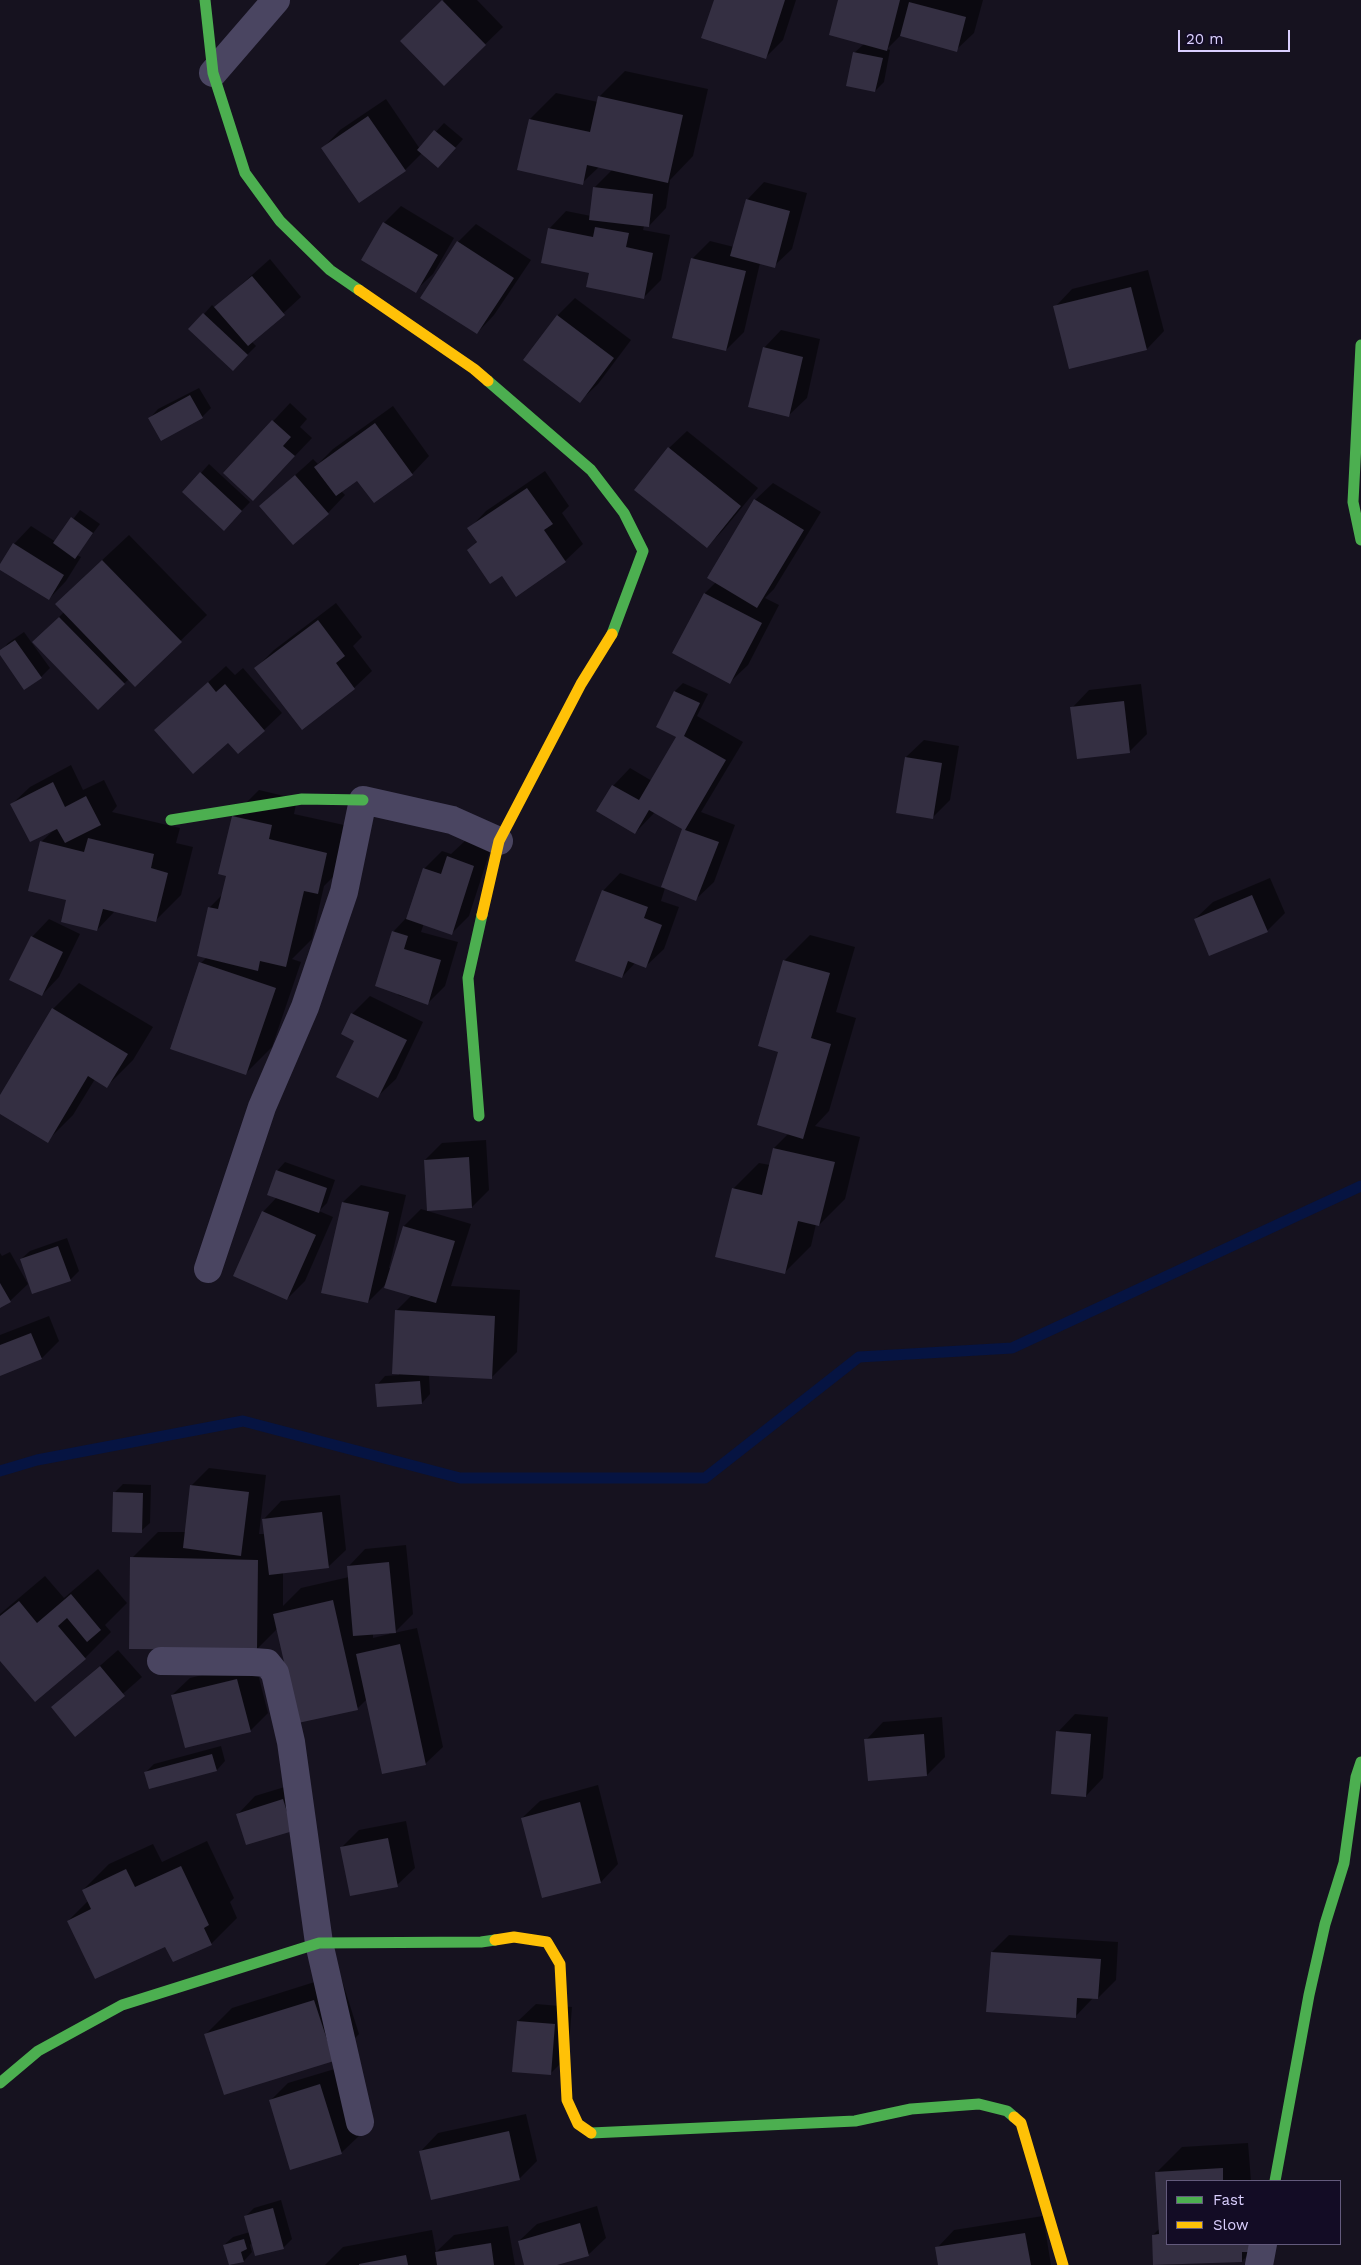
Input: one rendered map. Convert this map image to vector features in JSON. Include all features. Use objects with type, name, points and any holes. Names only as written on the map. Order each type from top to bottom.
[{"type":"street","points":[[205,0],[213,73],[245,173],[280,221],[330,270],[474,370],[591,470],[624,513],[643,551],[611,637],[581,684],[499,841],[468,978],[479,1116]]},
{"type":"street","points":[[213,73],[276,0]]},
{"type":"street","points":[[1361,345],[1353,502],[1361,540]]},
{"type":"street","points":[[172,820],[302,799],[363,800],[452,820],[499,841]]},
{"type":"street","points":[[208,1269],[262,1107],[305,1007],[344,892],[363,800]]},
{"type":"street","points":[[161,1661],[267,1663],[275,1673],[291,1742],[319,1943],[360,2122]]},
{"type":"street","points":[[1275,2180],[1309,1995],[1325,1924],[1344,1863],[1356,1777],[1361,1762]]},
{"type":"street","points":[[0,2083],[38,2051],[122,2005],[319,1943],[482,1942],[514,1937],[547,1942],[560,1964],[567,2100],[578,2124],[591,2132],[856,2121],[911,2109],[979,2104],[1007,2112],[1021,2123],[1063,2265]]},
{"type":"street","points":[[1259,2265],[1263,2245]]},
{"type":"building","points":[[442,0],[486,45],[444,86],[400,41]]},
{"type":"building","points":[[714,0],[785,0],[766,59],[701,38]]},
{"type":"building","points":[[838,0],[900,0],[887,51],[829,35]]},
{"type":"building","points":[[909,2],[966,17],[957,52],[900,36]]},
{"type":"building","points":[[853,52],[883,58],[875,92],[846,86]]},
{"type":"building","points":[[598,96],[683,115],[668,183],[587,165],[583,185],[517,170],[529,119],[590,132]]},
{"type":"building","points":[[368,116],[406,171],[359,203],[321,148]]},
{"type":"building","points":[[434,130],[456,148],[438,168],[417,150]]},
{"type":"building","points":[[593,187],[653,194],[649,227],[589,220]]},
{"type":"building","points":[[746,199],[790,211],[775,268],[730,256]]},
{"type":"building","points":[[383,222],[438,255],[416,293],[361,260]]},
{"type":"building","points":[[595,227],[629,233],[626,247],[653,253],[644,299],[586,287],[589,273],[541,263],[548,228],[593,237]]},
{"type":"building","points":[[457,241],[514,278],[477,334],[420,298]]},
{"type":"building","points":[[691,258],[746,271],[726,351],[672,338]]},
{"type":"building","points":[[252,276],[285,315],[248,346],[214,307]]},
{"type":"building","points":[[1131,287],[1147,350],[1069,369],[1053,306]]},
{"type":"building","points":[[203,313],[248,355],[233,371],[188,329]]},
{"type":"building","points":[[557,315],[614,358],[580,403],[523,360]]},
{"type":"building","points":[[763,347],[803,357],[789,417],[748,407]]},
{"type":"building","points":[[190,395],[203,418],[161,441],[148,418]]},
{"type":"building","points":[[272,420],[291,437],[283,446],[295,456],[253,501],[223,473]]},
{"type":"building","points":[[375,423],[413,475],[374,503],[357,481],[336,496],[314,467]]},
{"type":"building","points":[[668,447],[741,506],[707,548],[634,490]]},
{"type":"building","points":[[200,472],[242,511],[224,531],[182,492]]},
{"type":"building","points":[[295,475],[329,514],[293,545],[259,506]]},
{"type":"building","points":[[527,488],[553,524],[544,530],[566,562],[516,597],[502,576],[490,584],[467,550],[477,542],[467,528]]},
{"type":"building","points":[[754,499],[804,530],[757,608],[707,578]]},
{"type":"building","points":[[71,517],[93,533],[75,559],[53,543]]},
{"type":"building","points":[[13,543],[64,575],[49,600],[0,570],[0,564]]},
{"type":"building","points":[[102,560],[182,642],[135,687],[55,604]]},
{"type":"building","points":[[704,593],[762,623],[730,684],[672,653]]},
{"type":"building","points":[[59,617],[125,684],[98,710],[32,642]]},
{"type":"building","points":[[318,620],[345,656],[336,663],[355,689],[302,730],[254,668]]},
{"type":"building","points":[[15,640],[42,678],[24,690],[0,655],[0,650]]},
{"type":"building","points":[[208,682],[216,692],[225,684],[265,731],[238,754],[228,743],[193,774],[154,730]]},
{"type":"building","points":[[674,691],[700,703],[684,736],[726,760],[685,830],[719,842],[696,901],[661,887],[682,829],[649,810],[635,834],[596,811],[612,785],[639,800],[676,737],[656,727]]},
{"type":"building","points":[[1124,701],[1130,753],[1077,759],[1070,707]]},
{"type":"building","points":[[905,757],[942,763],[933,819],[896,813]]},
{"type":"building","points":[[53,782],[65,807],[86,796],[101,825],[65,843],[57,829],[30,842],[10,804]]},
{"type":"building","points":[[232,816],[272,825],[269,839],[327,853],[318,894],[304,891],[286,967],[260,961],[258,971],[197,956],[208,907],[218,909],[226,876],[218,874]]},
{"type":"building","points":[[88,838],[154,854],[151,868],[168,873],[156,922],[103,909],[97,931],[61,922],[66,900],[28,891],[40,841],[84,852]]},
{"type":"building","points":[[447,856],[474,866],[452,935],[406,919],[423,868],[441,874]]},
{"type":"building","points":[[602,890],[648,907],[644,918],[662,925],[646,968],[628,961],[622,978],[575,961]]},
{"type":"building","points":[[1252,895],[1268,932],[1209,956],[1194,919]]},
{"type":"building","points":[[392,931],[408,936],[404,949],[441,960],[428,1005],[375,986]]},
{"type":"building","points":[[31,936],[63,952],[42,996],[9,980]]},
{"type":"building","points":[[783,960],[830,973],[811,1038],[831,1044],[803,1139],[757,1125],[778,1052],[758,1046]]},
{"type":"building","points":[[199,962],[276,988],[246,1075],[170,1049]]},
{"type":"building","points":[[52,1008],[128,1054],[107,1088],[88,1076],[48,1143],[0,1114],[0,1095]]},
{"type":"building","points":[[351,1013],[407,1040],[378,1098],[336,1077],[354,1041],[341,1034]]},
{"type":"building","points":[[773,1148],[835,1162],[819,1226],[798,1221],[785,1274],[715,1257],[732,1188],[762,1195]]},
{"type":"building","points":[[469,1157],[472,1208],[427,1211],[424,1160]]},
{"type":"building","points":[[276,1170],[327,1188],[319,1213],[267,1195]]},
{"type":"building","points":[[342,1202],[389,1212],[368,1303],[321,1293]]},
{"type":"building","points":[[262,1211],[316,1235],[287,1300],[233,1276]]},
{"type":"building","points":[[403,1226],[455,1241],[436,1303],[384,1288]]},
{"type":"building","points":[[58,1246],[71,1281],[32,1294],[20,1259]]},
{"type":"building","points":[[0,1283],[11,1302],[0,1308]]},
{"type":"building","points":[[395,1310],[495,1316],[492,1379],[392,1374]]},
{"type":"building","points":[[31,1333],[42,1359],[0,1376],[0,1345]]},
{"type":"building","points":[[420,1381],[422,1404],[377,1407],[375,1384]]},
{"type":"building","points":[[190,1485],[249,1492],[241,1556],[183,1548]]},
{"type":"building","points":[[113,1492],[143,1493],[142,1533],[112,1532]]},
{"type":"building","points":[[322,1512],[329,1568],[269,1575],[262,1519]]},
{"type":"building","points":[[130,1557],[258,1560],[257,1650],[129,1649]]},
{"type":"building","points":[[389,1562],[396,1633],[353,1636],[347,1566]]},
{"type":"building","points":[[71,1594],[101,1630],[87,1642],[67,1618],[58,1626],[86,1659],[35,1702],[0,1661],[0,1616],[19,1601],[37,1623]]},
{"type":"building","points":[[333,1600],[358,1710],[298,1723],[273,1614]]},
{"type":"building","points":[[400,1644],[426,1765],[382,1774],[356,1654]]},
{"type":"building","points":[[100,1666],[125,1696],[75,1737],[51,1707]]},
{"type":"building","points":[[237,1679],[251,1732],[185,1748],[171,1695]]},
{"type":"building","points":[[1056,1731],[1091,1734],[1086,1797],[1051,1794]]},
{"type":"building","points":[[924,1734],[927,1776],[868,1781],[864,1739]]},
{"type":"building","points":[[212,1754],[217,1771],[149,1789],[144,1772]]},
{"type":"building","points":[[283,1799],[293,1831],[246,1845],[236,1814]]},
{"type":"building","points":[[580,1802],[601,1883],[542,1898],[521,1818]]},
{"type":"building","points":[[388,1838],[398,1887],[350,1896],[340,1847]]},
{"type":"building","points":[[181,1866],[209,1925],[204,1928],[212,1945],[173,1962],[165,1947],[95,1979],[67,1921],[91,1909],[82,1890],[126,1869],[135,1887]]},
{"type":"building","points":[[991,1952],[1101,1959],[1098,1999],[1077,1998],[1076,2018],[986,2012]]},
{"type":"building","points":[[314,2000],[334,2061],[224,2095],[204,2034]]},
{"type":"building","points":[[517,2021],[555,2024],[551,2075],[512,2072]]},
{"type":"building","points":[[320,2084],[342,2154],[290,2170],[269,2100]]},
{"type":"building","points":[[509,2131],[520,2180],[431,2200],[419,2151]]},
{"type":"building","points":[[1223,2168],[1223,2180],[1166,2180],[1166,2245],[1251,2245],[1251,2252],[1242,2252],[1242,2262],[1153,2265],[1152,2235],[1159,2234],[1155,2172]]},
{"type":"building","points":[[273,2208],[284,2249],[255,2256],[244,2216]]},
{"type":"building","points":[[580,2223],[589,2256],[557,2265],[524,2265],[518,2241]]},
{"type":"building","points":[[1025,2233],[1031,2265],[938,2265],[935,2247]]},
{"type":"building","points":[[244,2239],[247,2249],[241,2252],[244,2262],[229,2265],[223,2245]]},
{"type":"building","points":[[491,2243],[494,2265],[437,2265],[435,2252]]},
{"type":"building","points":[[406,2255],[408,2265],[359,2265],[359,2264]]},
{"type":"waterway","points":[[0,1471],[37,1460],[243,1421],[460,1478],[705,1478],[859,1357],[1012,1348],[1361,1186]]},
{"type":"traffic: fast","points":[[205,0],[213,73],[245,173],[280,221],[330,270],[359,290]]},
{"type":"traffic: fast","points":[[1361,345],[1353,502],[1361,540]]},
{"type":"traffic: fast","points":[[488,381],[591,470],[624,513],[643,551],[612,634]]},
{"type":"traffic: fast","points":[[171,820],[302,799],[363,800]]},
{"type":"traffic: fast","points":[[479,1116],[468,978],[482,915]]},
{"type":"traffic: fast","points":[[1275,2180],[1309,1995],[1325,1924],[1344,1863],[1356,1777],[1361,1762]]},
{"type":"traffic: fast","points":[[0,2083],[38,2051],[122,2005],[319,1943],[481,1942],[495,1940]]},
{"type":"traffic: fast","points":[[591,2133],[855,2121],[911,2109],[979,2104],[1007,2111],[1014,2117]]},
{"type":"traffic: slow","points":[[359,290],[474,369],[488,381]]},
{"type":"traffic: slow","points":[[482,915],[499,841],[581,684],[612,634]]},
{"type":"traffic: slow","points":[[495,1940],[514,1937],[547,1942],[560,1964],[567,2100],[578,2124],[591,2133]]},
{"type":"traffic: slow","points":[[1014,2117],[1021,2123],[1063,2265]]}]
